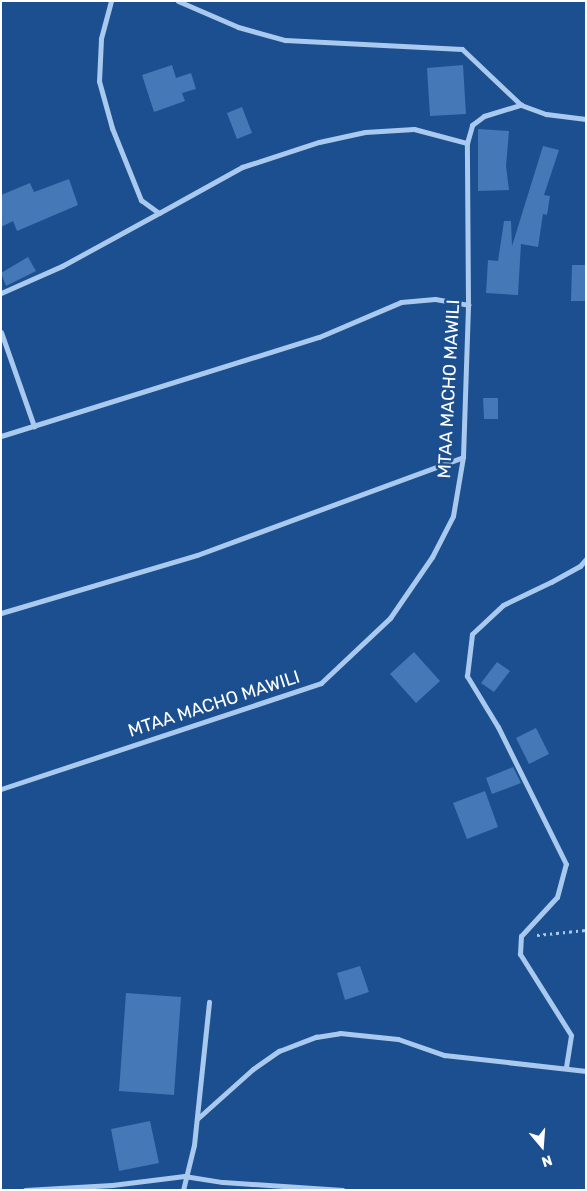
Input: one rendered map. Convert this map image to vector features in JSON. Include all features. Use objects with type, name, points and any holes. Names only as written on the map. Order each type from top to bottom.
[{"type":"street","points":[[112,1],[101,39],[99,81],[112,128],[142,200],[159,213]]},
{"type":"street","points":[[178,1],[238,27],[285,40],[462,49],[521,105],[546,114],[586,119]]},
{"type":"street","name":"MTAA MACHO MAWILI","points":[[1,789],[321,683],[390,618],[432,556],[453,516],[463,457],[468,305],[467,143],[472,125],[484,116],[521,105]]},
{"type":"street","points":[[1,293],[62,266],[242,167],[319,142],[365,132],[414,129],[467,143]]},
{"type":"street","points":[[1,436],[319,337],[400,302],[434,299],[468,305]]},
{"type":"street","points":[[1,332],[34,426]]},
{"type":"street","points":[[1,613],[197,555],[463,457]]},
{"type":"street","points":[[566,1067],[571,1035],[520,954],[521,936],[557,897],[566,864],[498,727],[467,676],[472,634],[503,605],[580,566],[586,559]]},
{"type":"street","points":[[183,1190],[184,1176],[194,1145],[208,1002]]},
{"type":"street","points":[[196,1119],[253,1069],[279,1051],[316,1037],[340,1033],[398,1039],[444,1055],[566,1067],[586,1071]]},
{"type":"street","points":[[25,1190],[112,1185],[184,1176],[223,1182],[343,1190]]},
{"type":"path","points":[[521,936],[586,930]]},
{"type":"building","points":[[172,65],[176,78],[191,73],[196,89],[182,93],[185,101],[154,112],[142,75]]},
{"type":"building","points":[[463,65],[466,114],[430,116],[427,68]]},
{"type":"building","points":[[242,107],[252,133],[237,139],[227,113]]},
{"type":"building","points":[[478,129],[509,131],[506,166],[509,190],[478,191]]},
{"type":"building","points":[[543,146],[559,150],[544,195],[550,196],[547,215],[543,214],[538,247],[521,244],[518,295],[486,293],[488,260],[498,261],[504,221],[511,221],[512,246]]},
{"type":"building","points":[[69,179],[78,205],[17,231],[13,221],[1,227],[1,195],[30,183],[34,192]]},
{"type":"building","points":[[28,257],[36,271],[6,286],[1,273]]},
{"type":"building","points":[[572,265],[586,265],[586,301],[571,301]]},
{"type":"building","points":[[483,398],[498,398],[498,419],[484,419]]},
{"type":"building","points":[[414,652],[440,681],[416,703],[390,674]]},
{"type":"building","points":[[497,662],[510,671],[494,692],[481,683]]},
{"type":"building","points":[[536,728],[549,754],[529,764],[516,738]]},
{"type":"building","points":[[513,767],[521,783],[492,794],[486,778]]},
{"type":"building","points":[[485,791],[498,827],[467,839],[453,803]]},
{"type":"building","points":[[360,966],[369,992],[345,1000],[337,973]]},
{"type":"building","points":[[126,993],[181,997],[174,1095],[119,1091]]},
{"type":"building","points":[[150,1121],[159,1163],[119,1171],[111,1129]]}]
